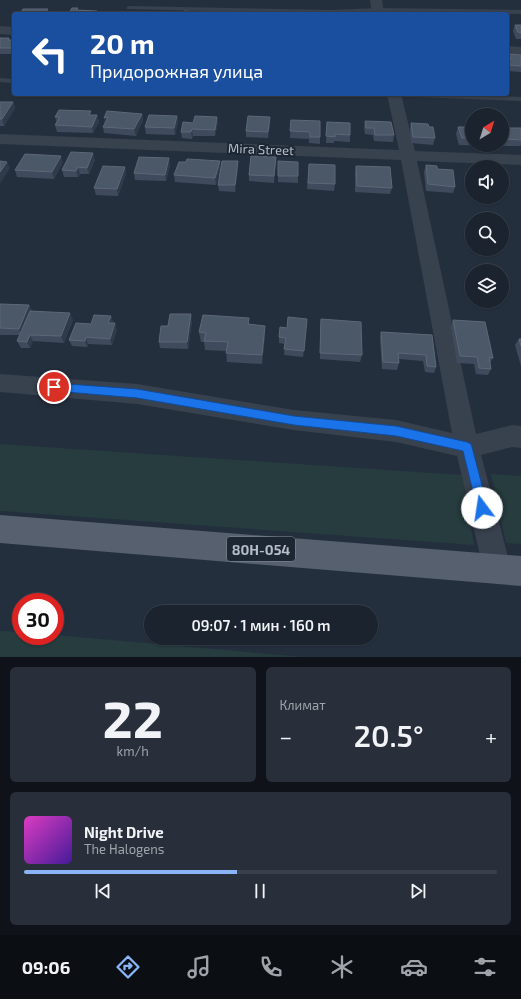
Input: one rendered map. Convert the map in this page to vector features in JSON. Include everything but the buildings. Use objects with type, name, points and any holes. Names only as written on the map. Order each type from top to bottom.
[{"type":"main road","name":"80Н-054","points":[[0,529],[509,569]]},
{"type":"street","points":[[0,30],[12,31]]},
{"type":"street","points":[[509,50],[521,50]]},
{"type":"street","points":[[394,96],[408,154],[467,447],[509,569]]},
{"type":"street","name":"Mira Street","points":[[0,139],[408,154],[521,160]]},
{"type":"street","points":[[0,383],[137,394],[294,420],[396,431],[467,447],[512,436],[521,436]]},
{"type":"lane","points":[[129,8],[331,12],[377,8],[521,12]]},
{"type":"lane","points":[[0,80],[12,81]]},
{"type":"lane","points":[[445,96],[521,99]]},
{"type":"green space","points":[[0,444],[462,475],[474,545],[0,511]]},
{"type":"green space","points":[[491,474],[521,476],[521,544],[506,543]]},
{"type":"green space","points":[[0,631],[12,632],[12,645],[64,645],[64,636],[144,643],[144,645],[168,645],[303,657],[0,657]]},
{"type":"route","points":[[54,387],[137,394],[294,420],[396,431],[467,447],[482,508]]}]
